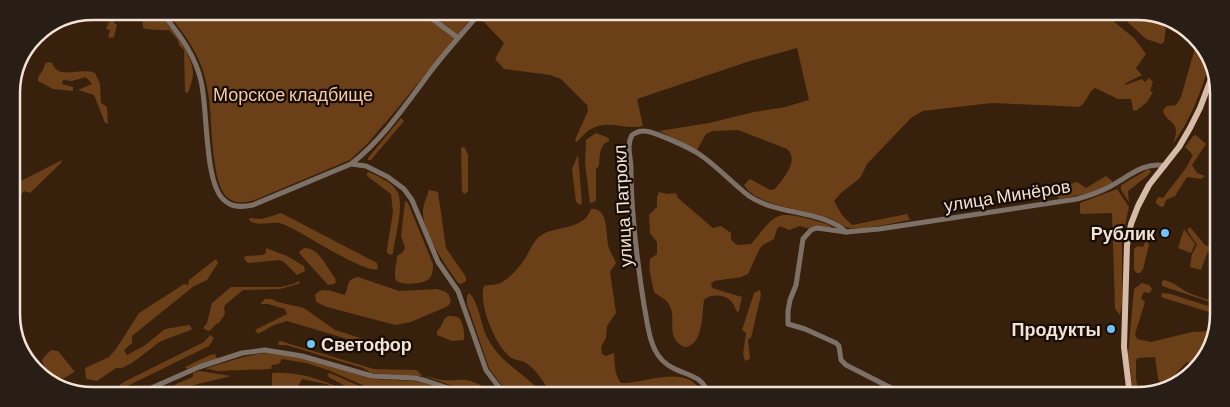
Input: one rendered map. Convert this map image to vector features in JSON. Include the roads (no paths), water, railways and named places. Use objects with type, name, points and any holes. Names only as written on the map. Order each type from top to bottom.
[{"type":"main road","points":[[1129,387],[1124,347],[1128,234],[1138,206],[1149,185],[1190,128],[1209,83]]},
{"type":"street","points":[[168,20],[187,46],[199,73],[205,99],[213,180],[217,191],[225,201],[240,207],[253,205],[351,164],[370,147],[397,116],[474,20]]},
{"type":"street","points":[[434,20],[458,38]]},
{"type":"street","name":"улица Патрокл","points":[[705,387],[701,380],[672,368],[664,362],[656,352],[650,338],[634,231],[629,149],[632,135],[642,130],[650,131],[671,140],[699,154],[755,200],[835,224],[846,232]]},
{"type":"street","points":[[351,164],[366,166],[388,177],[404,189],[412,200],[438,262],[458,290],[486,370],[499,387]]},
{"type":"street","name":"улица Минёров","points":[[889,387],[846,365],[841,360],[839,346],[836,343],[805,329],[788,324],[788,311],[796,285],[803,239],[811,230],[817,228],[846,232],[879,229],[1077,199],[1108,188],[1150,165],[1164,166]]},
{"type":"street","points":[[153,387],[202,365],[242,353],[265,350],[302,356],[372,376],[415,378],[446,387]]},
{"type":"place","name":"Рублик","points":[[1165,233]]},
{"type":"place","name":"Продукты","points":[[1111,329]]},
{"type":"place","name":"Светофор","points":[[311,344]]},
{"type":"park label","name":"Морское кладбище","points":[[293,94]]}]
